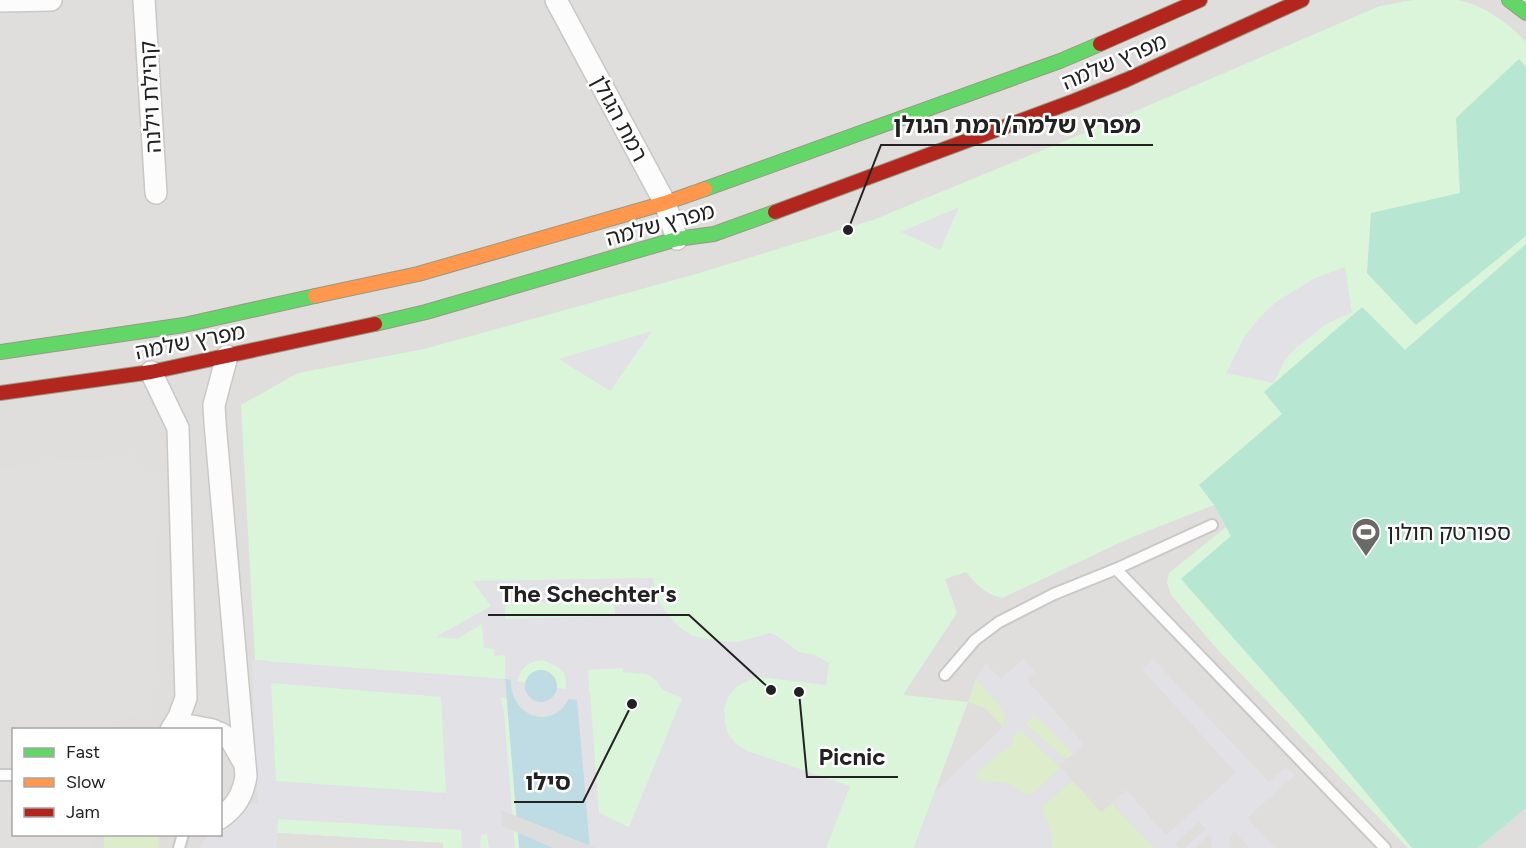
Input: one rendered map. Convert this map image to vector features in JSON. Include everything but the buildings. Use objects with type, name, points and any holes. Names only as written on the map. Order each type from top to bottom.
[{"type":"street","points":[[0,1],[51,0]]},
{"type":"street","name":"קהילת וילנה","points":[[144,0],[156,194]]},
{"type":"street","name":"רמת הגולן","points":[[556,0],[665,203],[677,239]]},
{"type":"street","name":"מפרץ שלמה","points":[[0,352],[184,325],[418,274],[665,203],[1060,61],[1200,0]]},
{"type":"street","name":"מפרץ שלמה","points":[[0,393],[151,372],[426,312],[677,239],[714,234],[1074,101],[1126,80],[1302,0]]},
{"type":"street","points":[[1509,0],[1526,13]]},
{"type":"street","points":[[886,124],[966,109]]},
{"type":"street","points":[[222,817],[239,800],[246,776],[214,414],[214,405],[227,356]]},
{"type":"street","points":[[151,372],[178,428],[186,698],[179,717],[172,728]]},
{"type":"street","points":[[183,728],[192,726],[206,728]]},
{"type":"street","points":[[222,734],[231,740],[244,764]]},
{"type":"lane","points":[[945,675],[975,640],[999,622],[1054,594],[1116,569],[1212,525]]},
{"type":"lane","points":[[1116,569],[1384,848]]},
{"type":"shaded area","points":[[0,0],[1526,0],[1526,848],[0,848]]},
{"type":"shaded area","points":[[959,207],[940,250],[901,232]]},
{"type":"shaded area","points":[[1345,267],[1352,313],[1322,327],[1295,349],[1285,360],[1274,383],[1226,373],[1245,336],[1276,302],[1315,278]]},
{"type":"shaded area","points":[[652,331],[610,391],[559,359]]},
{"type":"shaded area","points":[[135,455],[136,471],[161,472],[152,713],[136,714],[110,728],[12,728],[12,836],[94,836],[93,848],[0,848],[0,467]]},
{"type":"shaded area","points":[[653,578],[655,594],[665,611],[679,627],[693,636],[737,642],[770,633],[799,652],[815,655],[829,663],[826,685],[759,677],[736,687],[728,697],[724,709],[728,734],[736,744],[747,751],[850,786],[826,848],[590,848],[568,702],[554,715],[545,717],[526,713],[513,699],[511,680],[505,679],[505,655],[494,656],[494,649],[484,648],[482,624],[457,639],[436,637],[491,606],[472,581]],"holes":[[[615,601],[615,616],[505,619],[505,603]],[[543,660],[558,667],[564,673],[566,689],[557,688],[553,697],[526,688],[526,683],[517,681],[521,671],[535,661]],[[623,668],[623,672],[646,674],[656,680],[663,690],[682,698],[629,827],[599,813],[588,670]]]},
{"type":"shaded area","points":[[1023,659],[1035,672],[1027,680],[1084,744],[1073,754],[1035,715],[1025,724],[1066,760],[1059,766],[1020,730],[1011,738],[1014,742],[976,772],[978,780],[1005,782],[1030,796],[1061,767],[1072,780],[1041,808],[1051,832],[1052,848],[914,848],[935,792],[1005,723],[1006,717],[1003,710],[976,678],[986,664],[1001,679]]},
{"type":"shaded area","points":[[1153,659],[1269,782],[1286,767],[1295,775],[1247,818],[1275,848],[1250,848],[1234,831],[1228,848],[1211,848],[1210,834],[1194,848],[1185,848],[1206,829],[1199,822],[1175,843],[1179,848],[1154,848],[1112,803],[1126,790],[1166,835],[1236,773],[1142,669]]},
{"type":"shaded area","points":[[252,660],[505,679],[506,698],[500,697],[504,712],[515,848],[489,848],[487,834],[481,835],[480,848],[462,848],[461,830],[278,819],[277,848],[199,848],[207,836],[222,836],[222,825],[249,804],[258,802]],"holes":[[[271,683],[441,697],[446,793],[276,781]]]},
{"type":"shaded area","points":[[277,833],[443,843],[443,848],[277,848]]},
{"type":"green space","points":[[1413,0],[1466,2],[1503,21],[1526,42],[1526,808],[1478,848],[1408,848],[1217,649],[1171,595],[1167,582],[1169,573],[1226,527],[1214,505],[1130,538],[1002,598],[982,588],[966,572],[945,579],[957,613],[903,695],[968,702],[914,848],[443,848],[443,843],[277,833],[269,661],[255,660],[241,405],[298,373],[424,349],[696,274],[873,220],[1089,131],[1380,6]]},
{"type":"green space","points":[[1519,59],[1526,67],[1526,236],[1416,325],[1367,273],[1371,213],[1460,193],[1456,118]]},
{"type":"green space","name":"ספורטק חולון","points":[[1526,244],[1526,808],[1478,848],[1412,848],[1299,712],[1181,579],[1231,536],[1214,505],[1199,485],[1282,414],[1264,392],[1362,307],[1405,350]]},
{"type":"green space","points":[[976,678],[1003,710],[1006,717],[1003,727],[985,708],[968,702]]},
{"type":"green space","points":[[1035,714],[1073,754],[1066,760],[1025,724]]},
{"type":"green space","points":[[1020,730],[1061,767],[1030,796],[978,780],[976,772],[1014,742],[1011,738]]},
{"type":"green space","points":[[1072,780],[1101,812],[1112,803],[1154,848],[1052,848],[1051,832],[1041,808]]},
{"type":"green space","points":[[104,836],[158,836],[159,848],[104,848]]},
{"type":"water","points":[[541,670],[552,675],[557,686],[552,697],[541,702],[530,697],[525,686],[530,675]]},
{"type":"water","points":[[505,679],[511,680],[512,693],[517,703],[524,711],[533,715],[542,717],[552,715],[569,699],[577,700],[590,848],[519,848]]},
{"type":"pier","points":[[501,810],[596,848],[553,848],[502,826]]},
{"type":"traffic: fast","points":[[1509,0],[1526,13]]},
{"type":"traffic: fast","points":[[705,189],[1060,61],[1100,44]]},
{"type":"traffic: fast","points":[[375,324],[426,312],[677,239],[714,234],[775,212]]},
{"type":"traffic: fast","points":[[0,352],[184,325],[315,296]]},
{"type":"traffic: slow","points":[[315,296],[418,274],[665,203],[705,189]]},
{"type":"traffic: jam","points":[[1100,44],[1200,0]]},
{"type":"traffic: jam","points":[[775,212],[1074,101],[1126,80],[1302,0]]},
{"type":"traffic: jam","points":[[0,393],[151,372],[375,324]]},
{"type":"place","name":"מפרץ שלמה/רמת הגולן","points":[[848,230]]},
{"type":"place","name":"ספורטק חולון","points":[[1366,558]]},
{"type":"place","name":"The Schechter's","points":[[771,690]]},
{"type":"place","name":"Picnic","points":[[799,692]]},
{"type":"place","name":"סילו","points":[[632,704]]}]
